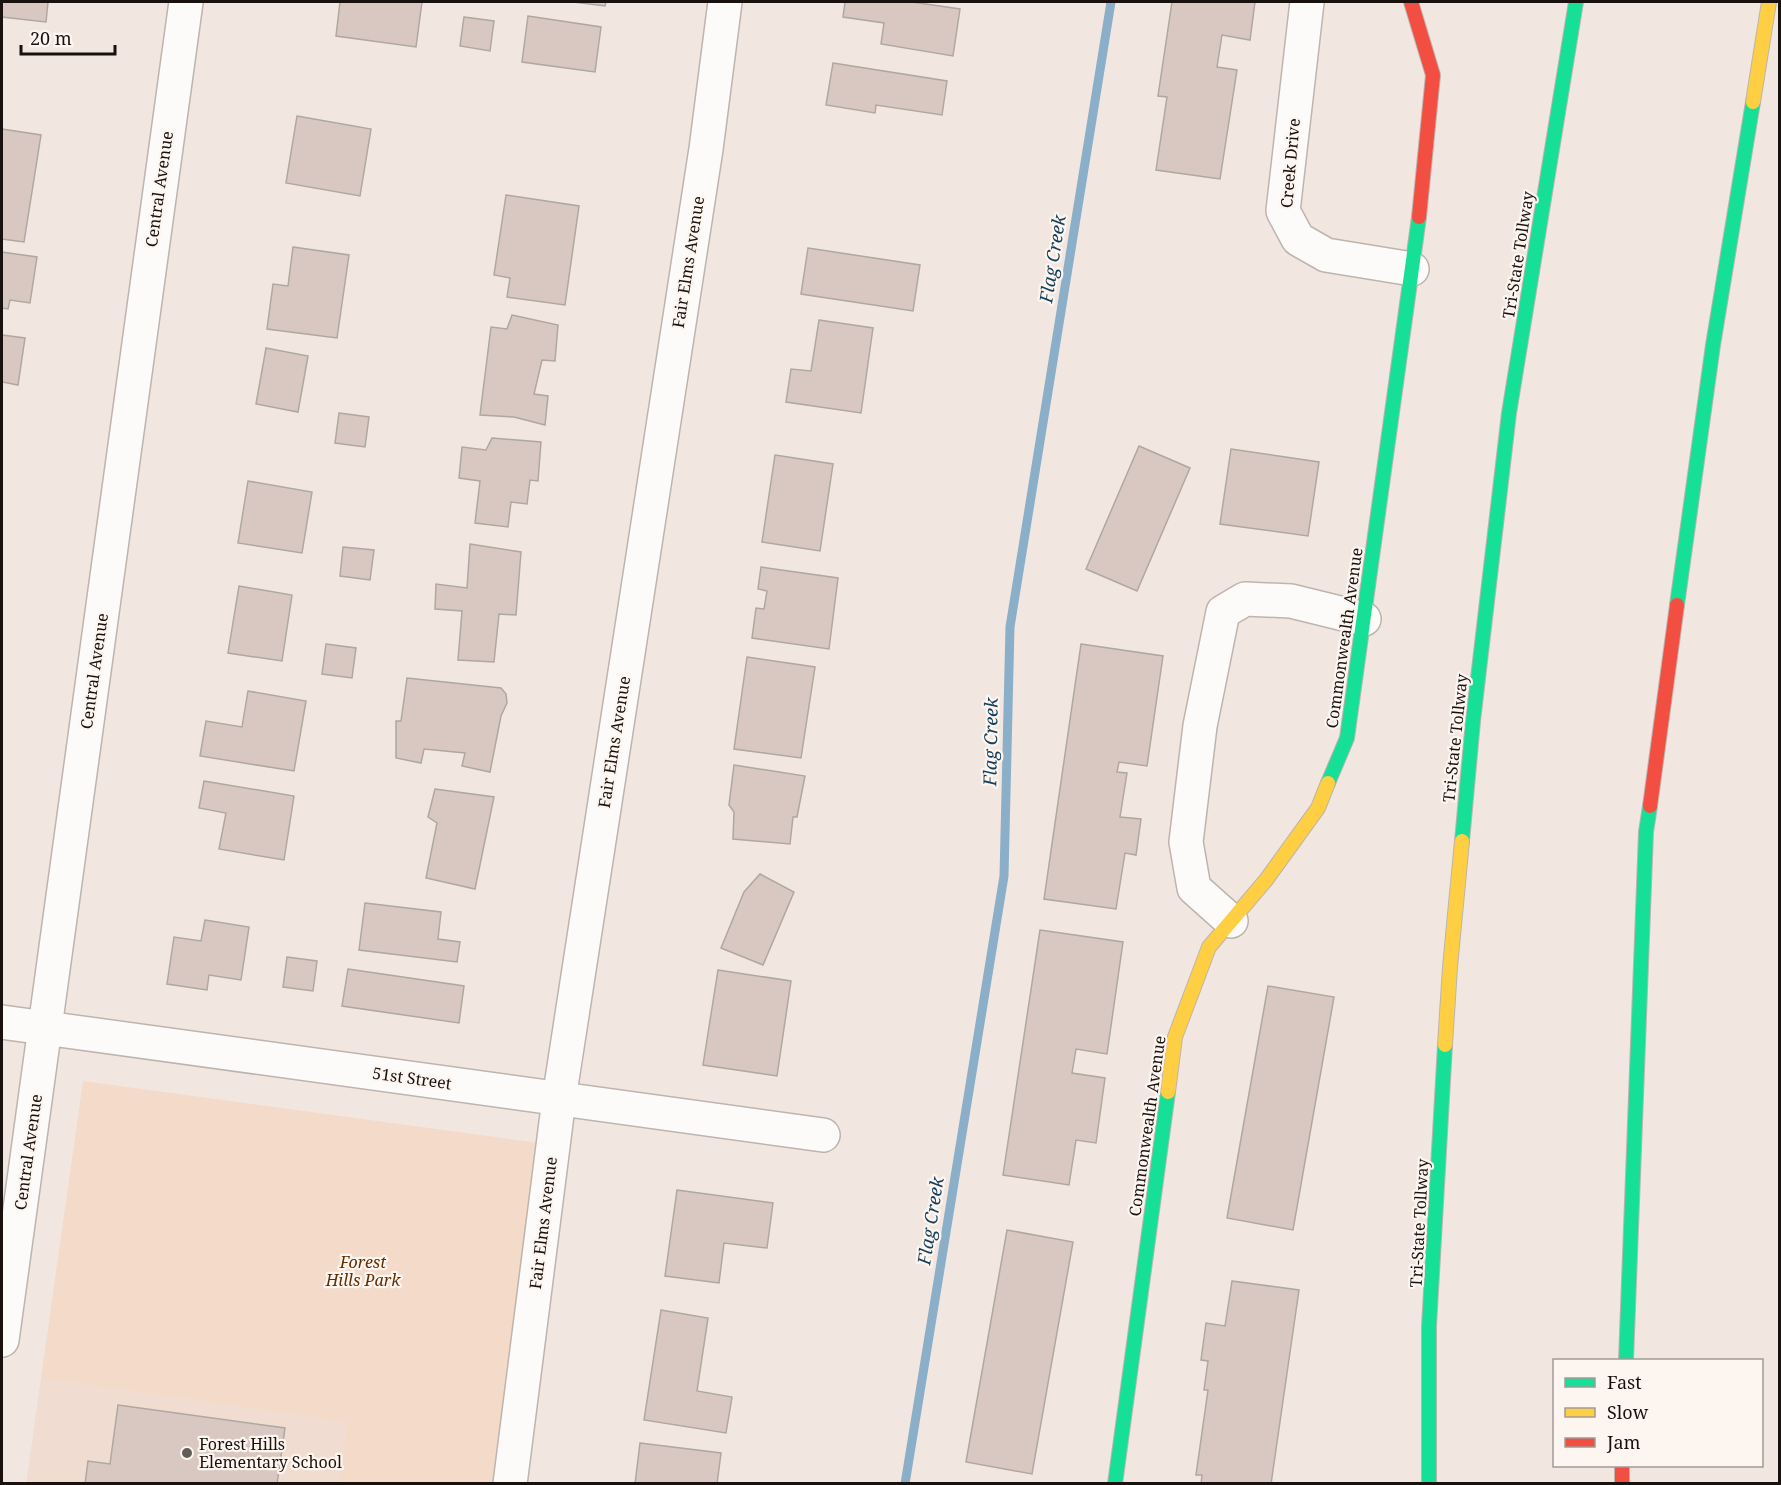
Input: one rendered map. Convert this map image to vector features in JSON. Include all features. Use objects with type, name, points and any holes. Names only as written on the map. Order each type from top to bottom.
[{"type":"main road","name":"Commonwealth Avenue","points":[[1115,1484],[1175,1037],[1209,947],[1266,880],[1318,808],[1347,738],[1421,203],[1433,75],[1411,2]]},
{"type":"main road","name":"Tri-State Tollway","points":[[1429,1484],[1430,1314],[1450,967],[1473,721],[1509,413],[1576,2]]},
{"type":"main road","points":[[1626,1359],[1646,832],[1713,345],[1769,2]]},
{"type":"main road","points":[[1622,1467],[1622,1484]]},
{"type":"street","name":"Central Avenue","points":[[2,1340],[186,2]]},
{"type":"street","name":"Fair Elms Avenue","points":[[510,1484],[559,1099],[706,149],[725,2]]},
{"type":"street","name":"Creek Drive","points":[[1307,2],[1283,211],[1298,239],[1326,255],[1412,269]]},
{"type":"street","points":[[1231,921],[1194,888],[1186,842],[1200,726],[1223,612],[1245,599],[1291,601],[1364,619]]},
{"type":"street","name":"51st Street","points":[[2,1022],[823,1135]]},
{"type":"shaded area","name":"Forest Hills Elementary School","points":[[41,1378],[347,1422],[339,1483],[26,1484]]},
{"type":"green space","name":"Forest Hills Park","points":[[83,1081],[540,1143],[492,1483],[339,1483],[347,1422],[41,1378]]},
{"type":"building","points":[[2,2],[48,2],[46,22],[2,17]]},
{"type":"building","points":[[340,2],[422,2],[416,47],[336,36]]},
{"type":"building","points":[[573,2],[606,2],[605,6]]},
{"type":"building","points":[[845,2],[912,2],[960,9],[953,56],[881,44],[884,23],[843,17]]},
{"type":"building","points":[[1172,2],[1255,2],[1250,40],[1222,35],[1217,67],[1237,70],[1220,179],[1156,170],[1167,97],[1158,96]]},
{"type":"building","points":[[528,16],[601,27],[595,72],[522,62]]},
{"type":"building","points":[[464,17],[494,21],[490,51],[460,46]]},
{"type":"building","points":[[833,63],[947,81],[942,115],[876,105],[875,113],[826,105]]},
{"type":"building","points":[[297,116],[371,129],[360,196],[286,183]]},
{"type":"building","points":[[2,129],[41,135],[24,242],[2,239]]},
{"type":"building","points":[[506,195],[579,206],[565,305],[507,297],[510,278],[494,275]]},
{"type":"building","points":[[293,247],[349,255],[337,338],[267,329],[273,284],[288,286]]},
{"type":"building","points":[[808,248],[920,265],[913,311],[801,294]]},
{"type":"building","points":[[2,252],[37,257],[30,303],[10,300],[8,309],[2,308]]},
{"type":"building","points":[[512,315],[558,325],[555,361],[542,360],[534,394],[548,396],[545,425],[514,417],[480,415],[491,327],[507,329]]},
{"type":"building","points":[[819,320],[873,328],[861,413],[786,402],[791,369],[811,371]]},
{"type":"building","points":[[2,335],[25,338],[18,385],[2,382]]},
{"type":"building","points":[[266,348],[308,356],[298,412],[256,404]]},
{"type":"building","points":[[339,413],[369,417],[365,447],[335,443]]},
{"type":"building","points":[[492,438],[541,442],[538,481],[530,480],[527,504],[511,502],[508,527],[475,523],[480,481],[459,478],[462,447],[486,450]]},
{"type":"building","points":[[1139,446],[1190,468],[1137,591],[1086,569]]},
{"type":"building","points":[[1231,449],[1319,462],[1308,536],[1220,524]]},
{"type":"building","points":[[775,455],[833,464],[820,551],[762,542]]},
{"type":"building","points":[[248,481],[312,492],[302,553],[238,543]]},
{"type":"building","points":[[470,544],[521,552],[516,615],[499,614],[494,662],[458,660],[462,611],[435,609],[436,584],[467,588]]},
{"type":"building","points":[[343,547],[374,550],[370,580],[340,576]]},
{"type":"building","points":[[761,567],[838,578],[829,649],[752,638],[756,608],[764,609],[767,591],[758,589]]},
{"type":"building","points":[[239,586],[292,595],[282,661],[228,653]]},
{"type":"building","points":[[326,644],[356,648],[352,678],[322,674]]},
{"type":"building","points":[[1081,644],[1163,656],[1147,766],[1119,762],[1117,772],[1127,773],[1120,817],[1141,819],[1136,855],[1125,853],[1116,909],[1044,899]]},
{"type":"building","points":[[747,657],[815,667],[801,758],[734,749]]},
{"type":"building","points":[[407,678],[501,688],[506,694],[507,703],[501,716],[490,772],[462,766],[465,753],[424,749],[421,763],[396,758],[396,721],[401,721]]},
{"type":"building","points":[[248,691],[306,701],[294,771],[200,756],[206,721],[242,727]]},
{"type":"building","points":[[734,765],[805,776],[797,817],[793,817],[790,844],[733,839],[734,812],[729,805]]},
{"type":"building","points":[[204,781],[294,796],[284,860],[219,849],[226,813],[199,808]]},
{"type":"building","points":[[435,789],[494,797],[475,889],[426,878],[437,823],[428,817]]},
{"type":"building","points":[[760,874],[794,892],[763,965],[721,948],[744,892]]},
{"type":"building","points":[[365,903],[441,912],[438,939],[460,942],[457,962],[359,950]]},
{"type":"building","points":[[205,920],[249,927],[241,980],[209,975],[207,990],[167,984],[174,937],[201,941]]},
{"type":"building","points":[[1040,930],[1123,942],[1107,1054],[1076,1049],[1072,1073],[1105,1078],[1096,1143],[1076,1140],[1069,1185],[1003,1175]]},
{"type":"building","points":[[287,957],[317,961],[313,991],[283,987]]},
{"type":"building","points":[[348,969],[464,986],[459,1023],[342,1006]]},
{"type":"building","points":[[718,970],[791,981],[777,1076],[703,1065]]},
{"type":"building","points":[[1268,986],[1334,997],[1293,1230],[1227,1218]]},
{"type":"building","points":[[677,1190],[773,1203],[767,1248],[724,1243],[719,1283],[665,1276]]},
{"type":"building","points":[[1007,1230],[1073,1242],[1032,1474],[966,1462]]},
{"type":"building","points":[[1232,1281],[1299,1290],[1271,1484],[1201,1484],[1202,1475],[1196,1475],[1208,1390],[1204,1390],[1208,1361],[1201,1360],[1206,1323],[1225,1326]]},
{"type":"building","points":[[661,1310],[708,1318],[697,1391],[732,1397],[726,1433],[644,1420]]},
{"type":"building","points":[[118,1405],[285,1428],[277,1484],[85,1484],[88,1461],[110,1464]]},
{"type":"building","points":[[640,1443],[721,1453],[717,1484],[635,1484]]},
{"type":"waterway","name":"Flag Creek","points":[[905,1484],[1004,876],[1010,627],[1111,2]]},
{"type":"traffic: fast","points":[[1462,841],[1473,721],[1509,413],[1576,2]]},
{"type":"traffic: fast","points":[[1677,605],[1713,345],[1753,102]]},
{"type":"traffic: fast","points":[[1328,783],[1347,738],[1419,217]]},
{"type":"traffic: fast","points":[[1626,1359],[1646,832],[1650,806]]},
{"type":"traffic: fast","points":[[1429,1484],[1429,1326],[1445,1045]]},
{"type":"traffic: fast","points":[[1115,1484],[1168,1092]]},
{"type":"traffic: slow","points":[[1753,102],[1769,2]]},
{"type":"traffic: slow","points":[[1168,1092],[1175,1037],[1209,947],[1266,880],[1318,808],[1328,783]]},
{"type":"traffic: slow","points":[[1445,1045],[1462,841]]},
{"type":"traffic: jam","points":[[1411,2],[1433,75],[1419,217]]},
{"type":"traffic: jam","points":[[1650,806],[1677,605]]},
{"type":"traffic: jam","points":[[1622,1467],[1622,1484]]},
{"type":"place","name":"Forest Hills Elementary School","points":[[187,1453]]}]
